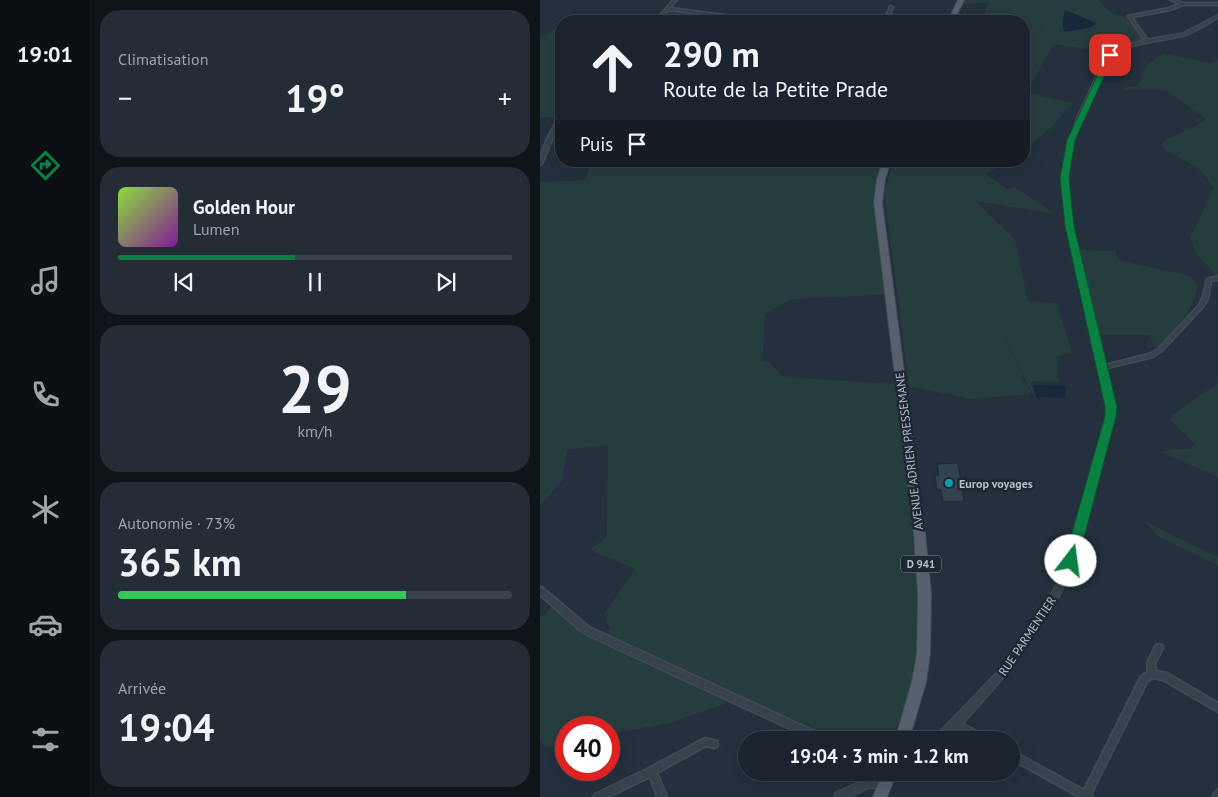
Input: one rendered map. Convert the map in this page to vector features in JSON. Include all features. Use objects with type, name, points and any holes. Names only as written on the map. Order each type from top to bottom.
[{"type":"main road","points":[[954,15],[961,0]]},
{"type":"main road","name":"AVENUE ADRIEN PRESSEMANE","points":[[885,167],[880,179],[878,202],[919,536],[924,598],[923,650],[919,681],[905,731]]},
{"type":"main road","points":[[880,797],[886,781]]},
{"type":"street","points":[[662,15],[675,0]]},
{"type":"street","points":[[1173,0],[1183,4],[1218,4]]},
{"type":"street","points":[[1147,42],[1130,16],[1170,10],[1183,4]]},
{"type":"street","points":[[888,15],[891,7]]},
{"type":"street","points":[[668,9],[716,15]]},
{"type":"street","name":"RUE PARMENTIER","points":[[948,731],[1004,672],[1056,594],[1071,561],[1110,416],[1111,407],[1103,366],[1070,226],[1065,178],[1071,140],[1107,58],[1121,48],[1187,33],[1218,16]]},
{"type":"street","points":[[540,164],[555,130]]},
{"type":"street","points":[[1103,366],[1151,356],[1160,350],[1201,306],[1205,299],[1209,280],[1218,278]]},
{"type":"street","points":[[540,590],[586,630],[805,731]]},
{"type":"street","points":[[1152,674],[1151,663],[1159,648]]},
{"type":"street","points":[[1020,759],[1086,797],[1144,679],[1152,674],[1164,676],[1218,708]]},
{"type":"street","points":[[956,724],[969,731]]},
{"type":"street","points":[[598,797],[652,771],[704,742],[714,744]]},
{"type":"street","points":[[652,771],[662,797]]},
{"type":"street","points":[[839,797],[875,781]]},
{"type":"green space","points":[[965,0],[1099,0],[1112,12],[1129,17],[1145,41],[1119,47],[1112,53],[1054,44],[1030,86],[1030,15],[984,15],[988,3],[963,4]]},
{"type":"green space","points":[[671,10],[708,15],[665,15]]},
{"type":"green space","points":[[555,28],[555,118],[540,117],[540,37]]},
{"type":"green space","points":[[1163,53],[1210,63],[1218,61],[1218,277],[1198,256],[1190,238],[1214,187],[1197,167],[1165,150],[1162,142],[1196,126],[1206,119],[1165,90],[1124,90],[1124,88],[1138,86],[1146,66]]},
{"type":"green space","points":[[1030,94],[1074,103],[1068,107],[1053,126],[1030,146]]},
{"type":"green space","points":[[590,167],[882,167],[875,185],[875,195],[885,293],[879,295],[792,299],[765,314],[763,354],[760,361],[770,363],[783,377],[895,384],[916,549],[917,649],[916,674],[895,731],[811,731],[605,636],[610,629],[604,614],[635,569],[590,550],[607,536],[608,445],[567,450],[562,481],[540,506],[540,182],[585,180]]},
{"type":"green space","points":[[892,167],[997,167],[986,174],[1007,189],[1014,187],[1057,214],[975,201],[1015,240],[1028,301],[1057,303],[1072,353],[1056,356],[1059,382],[1030,381],[1038,405],[995,319],[1031,394],[971,399],[909,386],[884,192]]},
{"type":"green space","points":[[1081,250],[1115,251],[1118,260],[1190,276],[1198,288],[1187,314],[1176,329],[1155,349],[1150,335],[1100,335],[1079,252]]},
{"type":"green space","points":[[1218,383],[1218,477],[1161,452],[1175,449],[1190,449],[1194,443],[1170,420],[1172,415]]},
{"type":"green space","points":[[1146,522],[1218,557],[1218,565],[1157,536]]},
{"type":"green space","points":[[553,606],[584,632],[728,699],[724,704],[670,723],[620,732],[620,716],[555,716],[555,746],[546,748],[540,738],[540,618]]},
{"type":"water","points":[[1065,10],[1096,24],[1089,28],[1064,32],[1062,22]]},
{"type":"water","points":[[1034,385],[1066,386],[1065,398],[1036,397]]},
{"type":"building","name":"Europ voyages","points":[[958,463],[964,501],[943,502],[941,490],[937,490],[935,476],[939,475],[937,464]]},
{"type":"place","name":"Europ voyages","points":[[949,483]]},
{"type":"route","points":[[1071,561],[1111,407],[1070,226],[1066,205],[1065,178],[1071,140],[1110,55]]}]
